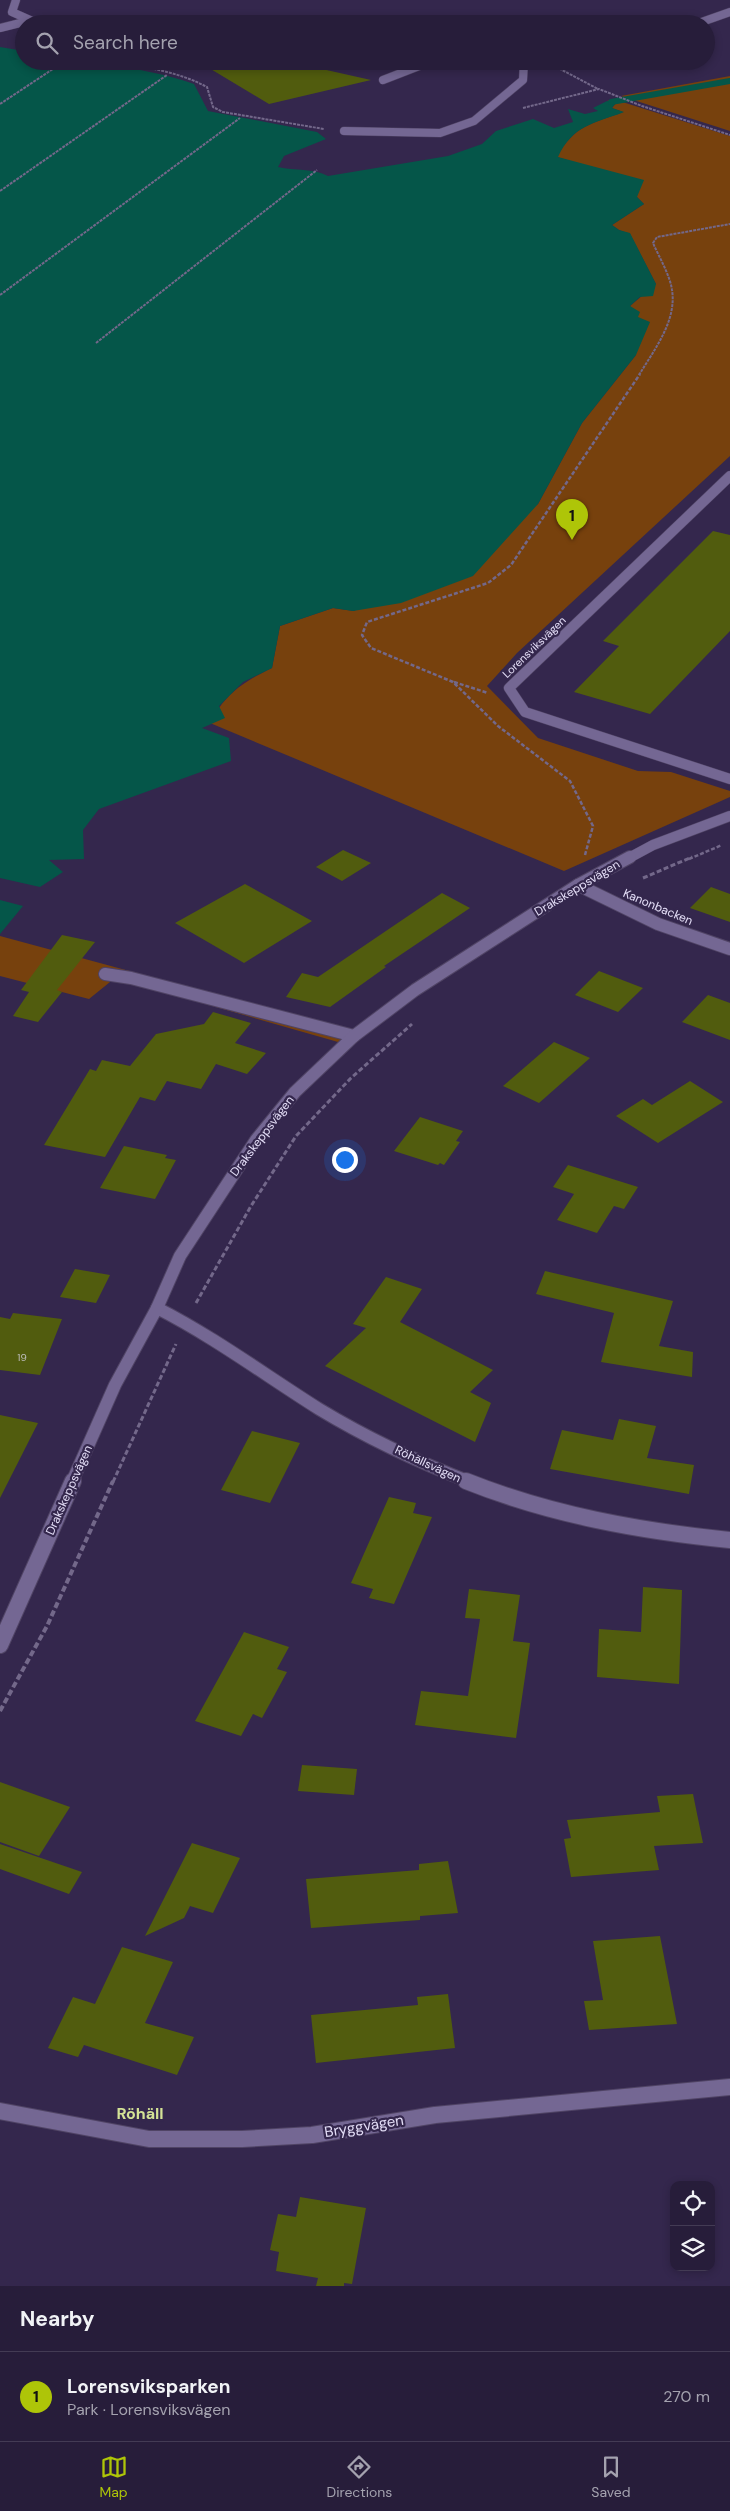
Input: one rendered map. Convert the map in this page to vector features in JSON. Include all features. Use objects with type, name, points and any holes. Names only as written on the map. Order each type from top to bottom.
[{"type":"street","points":[[16,0],[12,12],[17,15]]},
{"type":"street","points":[[715,17],[730,12]]},
{"type":"street","points":[[0,28],[15,24]]},
{"type":"street","points":[[383,80],[409,70]]},
{"type":"street","points":[[344,131],[440,132],[474,121],[523,80],[524,70]]},
{"type":"street","name":"Lorensviksvägen","points":[[730,476],[509,688],[525,712],[730,779]]},
{"type":"street","name":"Drakskeppsvägen","points":[[0,1645],[115,1385],[157,1308],[180,1256],[256,1140],[295,1092],[354,1036],[415,990],[578,885],[653,845],[730,816]]},
{"type":"street","name":"Kanonbacken","points":[[578,885],[658,924],[730,949]]},
{"type":"street","points":[[105,974],[131,978],[354,1036]]},
{"type":"street","name":"Röhällsvägen","points":[[157,1308],[186,1322],[344,1423],[442,1473],[557,1512],[645,1530],[730,1540]]},
{"type":"street","name":"Bryggvägen","points":[[0,2111],[150,2139],[242,2139],[312,2135],[434,2115],[730,2087]]},
{"type":"path","points":[[0,104],[51,70]]},
{"type":"path","points":[[160,70],[195,79],[207,87],[213,107],[223,112],[307,127],[344,131]]},
{"type":"path","points":[[562,70],[599,89],[642,106],[730,135]]},
{"type":"path","points":[[0,191],[167,75]]},
{"type":"path","points":[[521,109],[599,89]]},
{"type":"path","points":[[0,294],[240,118]]},
{"type":"path","points":[[96,343],[317,170]]},
{"type":"path","points":[[578,885],[593,826],[570,781],[498,726],[453,682],[371,648],[362,635],[367,622],[488,583],[511,565],[638,377],[663,336],[672,311],[672,289],[653,243],[657,237],[730,224]]},
{"type":"path","points":[[641,879],[730,842]]},
{"type":"path","points":[[0,1711],[46,1626],[118,1475],[186,1322],[251,1206],[296,1136],[351,1078],[414,1022]]},
{"type":"shaded area","points":[[0,47],[15,50],[15,70],[142,70],[152,72],[194,84],[208,111],[317,132],[326,139],[284,156],[278,167],[322,173],[328,176],[448,156],[482,144],[496,131],[533,119],[554,128],[573,122],[568,109],[585,114],[598,111],[593,108],[607,101],[616,103],[612,108],[624,112],[593,123],[577,132],[570,138],[558,157],[644,180],[637,197],[644,204],[612,225],[619,230],[630,233],[656,284],[653,296],[640,297],[630,306],[640,312],[638,317],[650,322],[636,355],[582,423],[538,504],[473,576],[401,603],[353,611],[333,608],[280,626],[272,668],[243,682],[219,706],[225,718],[202,728],[229,738],[231,761],[99,809],[83,830],[84,859],[49,860],[63,872],[40,887],[0,878]]},
{"type":"shaded area","points":[[730,76],[730,131],[621,96]]},
{"type":"shaded area","points":[[613,99],[730,136],[730,456],[517,653],[487,686],[538,738],[638,771],[671,772],[730,791],[730,797],[564,871],[210,723],[222,704],[236,690],[252,678],[272,668],[280,626],[333,608],[354,611],[538,504],[582,423],[636,355],[637,317],[630,306],[656,284],[630,234],[612,225],[644,204],[637,197],[576,163],[557,157],[563,146],[577,132],[593,123],[623,112],[612,108],[616,103],[607,101]]},
{"type":"shaded area","points":[[0,900],[23,906],[0,934]]},
{"type":"shaded area","points":[[0,936],[358,1033],[345,1044],[115,978],[89,999],[0,976]]},
{"type":"building","points":[[212,70],[326,70],[371,80],[269,104]]},
{"type":"building","points":[[713,531],[730,535],[730,631],[650,714],[574,692],[619,646],[603,641]]},
{"type":"building","points":[[343,850],[371,863],[342,881],[316,867]]},
{"type":"building","points":[[245,884],[312,921],[244,963],[175,923]]},
{"type":"building","points":[[711,887],[730,894],[730,922],[690,908]]},
{"type":"building","points":[[442,893],[470,908],[384,966],[386,967],[330,1007],[286,997],[302,973],[318,977]]},
{"type":"building","points":[[62,935],[95,942],[57,990],[62,992],[38,1022],[13,1016],[29,992],[21,990]]},
{"type":"building","points":[[599,971],[643,988],[618,1012],[575,995]]},
{"type":"building","points":[[708,995],[730,1003],[730,1040],[682,1022]]},
{"type":"building","points":[[213,1012],[251,1023],[235,1043],[266,1053],[247,1074],[216,1064],[201,1089],[167,1081],[155,1101],[140,1097],[105,1157],[44,1145],[90,1069],[96,1071],[102,1060],[130,1066],[156,1034],[204,1024]]},
{"type":"building","points":[[554,1042],[590,1058],[539,1103],[503,1086]]},
{"type":"building","points":[[690,1081],[723,1102],[658,1143],[616,1116],[643,1099],[652,1105]]},
{"type":"building","points":[[420,1117],[463,1131],[456,1141],[460,1142],[444,1165],[440,1163],[438,1165],[394,1151]]},
{"type":"building","points":[[124,1146],[167,1155],[165,1158],[176,1160],[155,1199],[100,1188]]},
{"type":"building","points":[[568,1165],[638,1187],[624,1209],[614,1206],[597,1233],[557,1220],[574,1194],[553,1187]]},
{"type":"building","points":[[75,1269],[110,1275],[96,1303],[60,1297]]},
{"type":"building","points":[[545,1271],[673,1301],[659,1346],[693,1352],[692,1377],[601,1362],[614,1313],[536,1294]]},
{"type":"building","points":[[386,1277],[422,1289],[400,1322],[493,1370],[470,1392],[491,1403],[475,1442],[325,1366],[366,1328],[353,1324]]},
{"type":"building","points":[[13,1313],[62,1319],[40,1375],[0,1370],[0,1317],[10,1319]]},
{"type":"building","points":[[0,1415],[38,1423],[0,1498]]},
{"type":"building","points":[[619,1419],[656,1426],[647,1458],[694,1465],[689,1494],[550,1469],[562,1430],[613,1440]]},
{"type":"building","points":[[252,1431],[300,1443],[270,1503],[221,1490]]},
{"type":"building","points":[[389,1497],[416,1503],[413,1513],[432,1517],[394,1604],[369,1598],[373,1589],[351,1583]]},
{"type":"building","points":[[643,1587],[682,1590],[679,1684],[597,1677],[599,1629],[641,1632]]},
{"type":"building","points":[[469,1589],[520,1595],[513,1641],[530,1643],[516,1738],[415,1725],[421,1691],[468,1696],[480,1619],[465,1618]]},
{"type":"building","points":[[244,1632],[289,1647],[277,1669],[287,1672],[262,1718],[253,1714],[241,1736],[195,1721]]},
{"type":"building","points":[[302,1765],[357,1769],[354,1795],[298,1791]]},
{"type":"building","points":[[0,1782],[70,1807],[39,1856],[0,1842]]},
{"type":"building","points":[[693,1794],[703,1843],[654,1846],[659,1870],[571,1877],[564,1839],[571,1838],[567,1820],[660,1812],[657,1796]]},
{"type":"building","points":[[192,1843],[240,1858],[213,1913],[190,1906],[184,1918],[145,1936]]},
{"type":"building","points":[[0,1844],[82,1872],[69,1894],[0,1869]]},
{"type":"building","points":[[448,1861],[458,1913],[420,1916],[420,1920],[311,1928],[306,1879],[419,1870],[419,1864]]},
{"type":"building","points":[[660,1936],[677,2024],[589,2030],[584,2001],[603,2000],[593,1941]]},
{"type":"building","points":[[122,1947],[173,1962],[145,2023],[194,2037],[177,2075],[84,2045],[78,2057],[48,2048],[73,1997],[95,2004]]},
{"type":"building","points":[[448,1994],[455,2048],[316,2063],[311,2015],[418,2005],[417,1997]]},
{"type":"building","points":[[300,2197],[366,2208],[352,2284],[344,2283],[344,2286],[316,2286],[318,2278],[276,2271],[279,2252],[270,2250],[278,2214],[296,2217]]},
{"type":"waterway","points":[[611,102],[730,81]]},
{"type":"place","name":"Lorensviksparken","points":[[572,540]]},
{"type":"district","name":"Röhäll","points":[[140,2113]]}]
